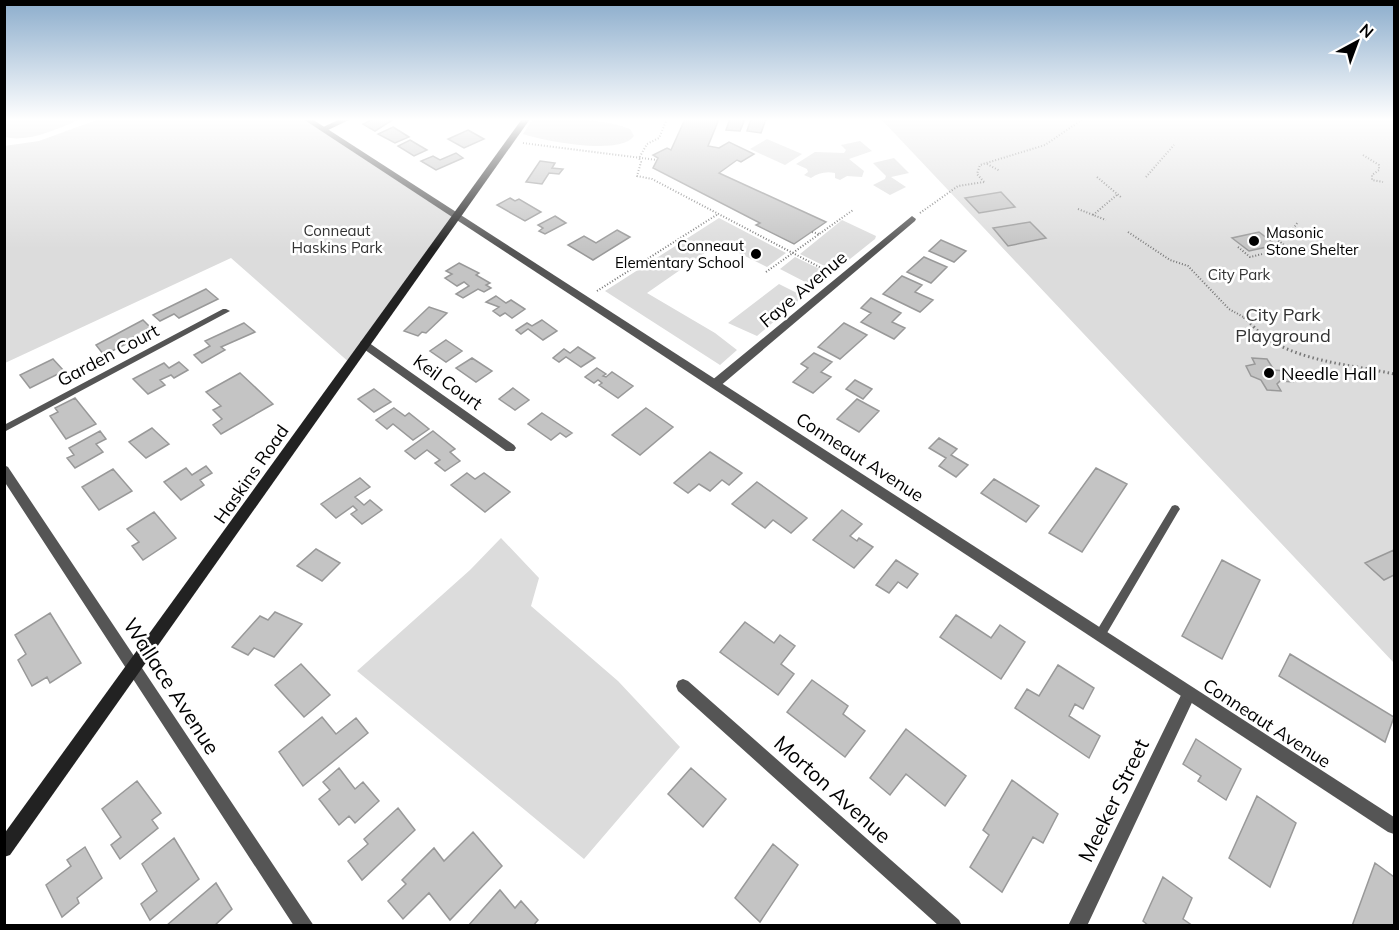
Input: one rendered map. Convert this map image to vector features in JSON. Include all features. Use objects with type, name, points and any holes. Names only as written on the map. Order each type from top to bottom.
[{"type":"main road","name":"Haskins Road","points":[[4,849],[495,162]]},
{"type":"street","name":"Conneaut Avenue","points":[[374,162],[1395,826]]},
{"type":"street","name":"Faye Avenue","points":[[715,384],[912,219]]},
{"type":"street","name":"Keil Court","points":[[365,344],[510,448]]},
{"type":"street","name":"Wallace Avenue","points":[[4,470],[305,926]]},
{"type":"street","name":"Morton Avenue","points":[[683,686],[953,926]]},
{"type":"street","name":"Meeker Street","points":[[1077,926],[1189,694]]},
{"type":"lane","name":"Garden Court","points":[[4,429],[226,311]]},
{"type":"lane","points":[[1100,635],[1175,509]]},
{"type":"path","points":[[642,162],[637,176],[652,179],[841,278]]},
{"type":"path","points":[[1146,177],[1159,162]]},
{"type":"path","points":[[1375,162],[1379,165],[1379,170],[1372,175],[1372,180],[1383,182]]},
{"type":"path","points":[[912,219],[958,186],[984,182],[977,174],[980,165],[985,163],[1000,171]]},
{"type":"path","points":[[1097,177],[1122,198]]},
{"type":"path","points":[[1093,215],[1118,194]]},
{"type":"path","points":[[1078,209],[1106,220]]},
{"type":"path","points":[[766,272],[853,210]]},
{"type":"path","points":[[597,291],[718,214]]},
{"type":"path","points":[[1238,247],[1250,257],[1288,248],[1275,238],[1288,236],[1298,222]]},
{"type":"path","points":[[812,232],[819,234]]},
{"type":"path","points":[[1128,232],[1170,260],[1188,266],[1229,309],[1236,310],[1264,337],[1283,348],[1395,374]]},
{"type":"green space","name":"Conneaut Haskins Park","points":[[4,162],[373,162],[456,217],[351,364],[231,258],[5,363]]},
{"type":"green space","points":[[853,162],[864,171],[862,177],[847,176],[840,180],[835,178],[835,173],[828,172],[811,178],[804,175],[808,172],[807,169],[796,164]]},
{"type":"green space","points":[[898,162],[909,173],[891,177],[906,187],[890,195],[873,185],[885,179],[886,176],[873,163]]},
{"type":"green space","name":"City Park","points":[[922,162],[1394,162],[1394,663]]},
{"type":"green space","points":[[719,218],[786,253],[767,267],[719,243],[647,293],[715,333],[737,350],[720,365],[605,291]]},
{"type":"green space","points":[[842,220],[876,236],[875,239],[835,271],[800,254]]},
{"type":"green space","points":[[795,257],[832,275],[821,285],[815,282],[811,285],[780,269]]},
{"type":"green space","points":[[779,284],[799,294],[798,301],[757,336],[728,323]]},
{"type":"green space","points":[[501,538],[539,578],[531,606],[618,681],[680,747],[584,859],[357,671],[470,570]]},
{"type":"building","points":[[423,162],[453,162],[436,170]]},
{"type":"building","points":[[539,162],[555,163],[552,168],[563,169],[559,174],[549,173],[542,184],[526,182]]},
{"type":"building","points":[[656,162],[734,162],[719,173],[826,222],[794,244],[756,225],[760,223],[653,168]]},
{"type":"building","points":[[1001,192],[1015,207],[979,213],[965,198]]},
{"type":"building","points":[[510,198],[515,201],[519,199],[541,212],[525,221],[497,205]]},
{"type":"building","points":[[555,216],[566,223],[545,234],[539,231],[543,228],[538,225]]},
{"type":"building","points":[[1030,222],[1046,238],[1008,246],[993,228]]},
{"type":"building","points":[[617,230],[630,237],[593,260],[568,245],[584,236],[596,243]]},
{"type":"building","name":"Masonic Stone Shelter","points":[[1259,232],[1276,245],[1249,251],[1232,238]]},
{"type":"building","points":[[941,240],[966,251],[954,262],[929,251]]},
{"type":"building","points":[[924,257],[947,267],[931,283],[907,272]]},
{"type":"building","points":[[459,263],[479,273],[476,275],[490,283],[486,285],[491,288],[484,292],[478,289],[463,298],[456,294],[469,286],[464,282],[457,286],[445,278],[452,274],[446,271]]},
{"type":"building","points":[[902,276],[922,285],[915,292],[933,300],[920,312],[883,294]]},
{"type":"building","points":[[206,289],[218,299],[179,318],[174,314],[160,321],[153,315]]},
{"type":"building","points":[[496,296],[506,303],[511,300],[525,309],[512,318],[505,313],[500,316],[493,311],[499,307],[486,302]]},
{"type":"building","points":[[871,298],[901,313],[892,322],[905,328],[894,339],[861,322],[871,313],[861,308]]},
{"type":"building","points":[[429,307],[447,313],[426,333],[422,332],[418,336],[404,331]]},
{"type":"building","points":[[143,320],[152,329],[126,341],[128,343],[104,355],[96,345]]},
{"type":"building","points":[[542,320],[557,331],[543,340],[528,329],[521,334],[516,330],[527,323],[532,326]]},
{"type":"building","points":[[244,323],[255,332],[221,347],[225,350],[202,363],[194,355],[210,346],[205,341]]},
{"type":"building","points":[[844,323],[867,335],[840,359],[818,347]]},
{"type":"building","points":[[446,340],[462,351],[446,362],[430,351]]},
{"type":"building","points":[[578,347],[595,358],[581,367],[566,357],[559,362],[553,358],[564,349],[570,353]]},
{"type":"building","points":[[814,353],[832,362],[821,372],[831,377],[813,393],[793,382],[808,368],[801,364]]},
{"type":"building","points":[[472,358],[492,371],[476,382],[456,368]]},
{"type":"building","name":"Needle Hall","points":[[1252,358],[1267,359],[1274,370],[1287,371],[1293,382],[1280,381],[1277,384],[1281,391],[1267,390],[1261,380],[1251,376],[1246,366],[1255,364]]},
{"type":"building","points":[[53,359],[64,371],[30,388],[20,375]]},
{"type":"building","points":[[179,362],[188,370],[174,378],[171,375],[160,380],[165,385],[148,394],[133,379],[164,363],[169,368]]},
{"type":"building","points":[[597,368],[606,374],[603,376],[606,377],[612,372],[633,386],[618,398],[599,385],[602,383],[598,380],[594,383],[585,377]]},
{"type":"building","points":[[240,373],[273,404],[221,434],[213,425],[222,419],[213,410],[221,406],[206,392]]},
{"type":"building","points":[[855,380],[872,389],[863,399],[846,389]]},
{"type":"building","points":[[513,388],[529,400],[515,410],[499,399]]},
{"type":"building","points":[[374,389],[391,402],[374,412],[358,399]]},
{"type":"building","points":[[75,398],[96,424],[66,439],[50,416],[58,412],[55,408]]},
{"type":"building","points":[[857,399],[879,411],[859,432],[837,419]]},
{"type":"building","points":[[394,408],[405,416],[409,413],[429,429],[413,440],[393,424],[387,429],[376,420]]},
{"type":"building","points":[[646,408],[673,427],[640,455],[612,435]]},
{"type":"building","points":[[542,413],[572,433],[566,437],[560,433],[551,440],[528,424]]},
{"type":"building","points":[[152,428],[169,444],[146,458],[129,442]]},
{"type":"building","points":[[100,431],[106,439],[96,444],[103,452],[75,468],[67,458],[74,455],[69,448]]},
{"type":"building","points":[[433,431],[455,449],[450,452],[460,461],[445,471],[435,463],[440,460],[427,450],[415,459],[405,451]]},
{"type":"building","points":[[939,438],[957,449],[951,455],[968,465],[956,477],[939,466],[946,458],[929,448]]},
{"type":"building","points":[[710,452],[742,473],[729,485],[722,480],[710,491],[699,484],[688,493],[674,483]]},
{"type":"building","points":[[206,466],[212,473],[200,480],[204,485],[181,500],[164,482],[186,468],[192,475]]},
{"type":"building","points":[[1096,468],[1127,484],[1082,552],[1049,533]]},
{"type":"building","points":[[113,469],[132,491],[99,510],[82,487]]},
{"type":"building","points":[[467,473],[475,479],[484,473],[510,492],[485,512],[451,485]]},
{"type":"building","points":[[360,478],[370,487],[355,497],[364,505],[370,500],[382,510],[362,524],[351,514],[357,510],[353,506],[336,518],[321,504]]},
{"type":"building","points":[[994,479],[1039,506],[1026,522],[981,493]]},
{"type":"building","points":[[757,482],[807,518],[791,533],[773,520],[765,528],[732,504]]},
{"type":"building","points":[[842,510],[862,524],[850,536],[857,541],[859,538],[873,547],[854,568],[813,540]]},
{"type":"building","points":[[154,512],[176,538],[143,560],[132,546],[139,542],[127,529]]},
{"type":"building","points":[[316,549],[340,563],[322,581],[297,566]]},
{"type":"building","points":[[1394,550],[1394,575],[1384,580],[1365,563]]},
{"type":"building","points":[[896,560],[918,574],[907,588],[898,582],[889,593],[876,585]]},
{"type":"building","points":[[1222,560],[1260,580],[1222,659],[1182,636]]},
{"type":"building","points":[[275,612],[302,624],[274,657],[254,648],[248,655],[232,647],[260,616],[268,620]]},
{"type":"building","points":[[50,613],[81,663],[50,683],[47,677],[32,686],[18,660],[26,654],[15,635]]},
{"type":"building","points":[[956,615],[991,638],[1000,625],[1025,642],[1001,679],[940,637]]},
{"type":"building","points":[[745,622],[774,643],[780,635],[795,646],[781,664],[794,674],[778,695],[720,652]]},
{"type":"building","points":[[1290,654],[1394,717],[1385,742],[1279,676]]},
{"type":"building","points":[[301,664],[330,695],[304,717],[275,685]]},
{"type":"building","points":[[1058,665],[1094,688],[1083,709],[1075,704],[1069,716],[1100,736],[1089,758],[1015,708],[1027,689],[1039,696]]},
{"type":"building","points":[[812,680],[848,706],[843,714],[865,731],[845,757],[787,712]]},
{"type":"building","points":[[322,717],[336,734],[356,718],[368,733],[303,786],[279,752]]},
{"type":"building","points":[[906,729],[966,776],[945,806],[906,774],[890,795],[870,778]]},
{"type":"building","points":[[1196,739],[1241,769],[1226,800],[1198,781],[1201,776],[1183,764]]},
{"type":"building","points":[[339,768],[355,789],[363,782],[379,801],[355,823],[349,816],[339,825],[319,799],[330,790],[323,782]]},
{"type":"building","points":[[691,768],[726,799],[703,827],[668,794]]},
{"type":"building","points":[[1012,780],[1058,814],[1043,843],[1033,837],[1002,892],[970,867],[989,835],[983,830]]},
{"type":"building","points":[[137,781],[161,813],[152,820],[158,828],[120,859],[111,845],[121,837],[102,809]]},
{"type":"building","points":[[1257,796],[1296,823],[1270,887],[1229,858]]},
{"type":"building","points":[[398,808],[415,830],[362,880],[348,861],[368,844],[364,839]]},
{"type":"building","points":[[473,832],[502,866],[450,920],[429,893],[403,919],[388,901],[406,884],[402,880],[434,848],[444,861]]},
{"type":"building","points":[[174,838],[199,879],[150,920],[141,904],[157,891],[142,864]]},
{"type":"building","points":[[773,844],[798,865],[760,922],[735,898]]},
{"type":"building","points":[[85,847],[102,878],[77,898],[79,903],[62,917],[46,885],[71,866],[67,860]]},
{"type":"building","points":[[1375,863],[1394,877],[1394,926],[1352,926]]},
{"type":"building","points":[[1163,877],[1192,898],[1183,919],[1193,926],[1149,926],[1143,921]]},
{"type":"building","points":[[216,883],[232,909],[214,926],[166,926]]},
{"type":"building","points":[[500,890],[515,908],[521,901],[538,920],[533,926],[468,926]]},
{"type":"place","name":"Masonic Stone Shelter","points":[[1254,241]]},
{"type":"place","name":"Conneaut Elementary School","points":[[756,254]]},
{"type":"place","name":"Needle Hall","points":[[1269,373]]},
{"type":"park label","name":"City Park Playground","points":[[1283,324]]}]
